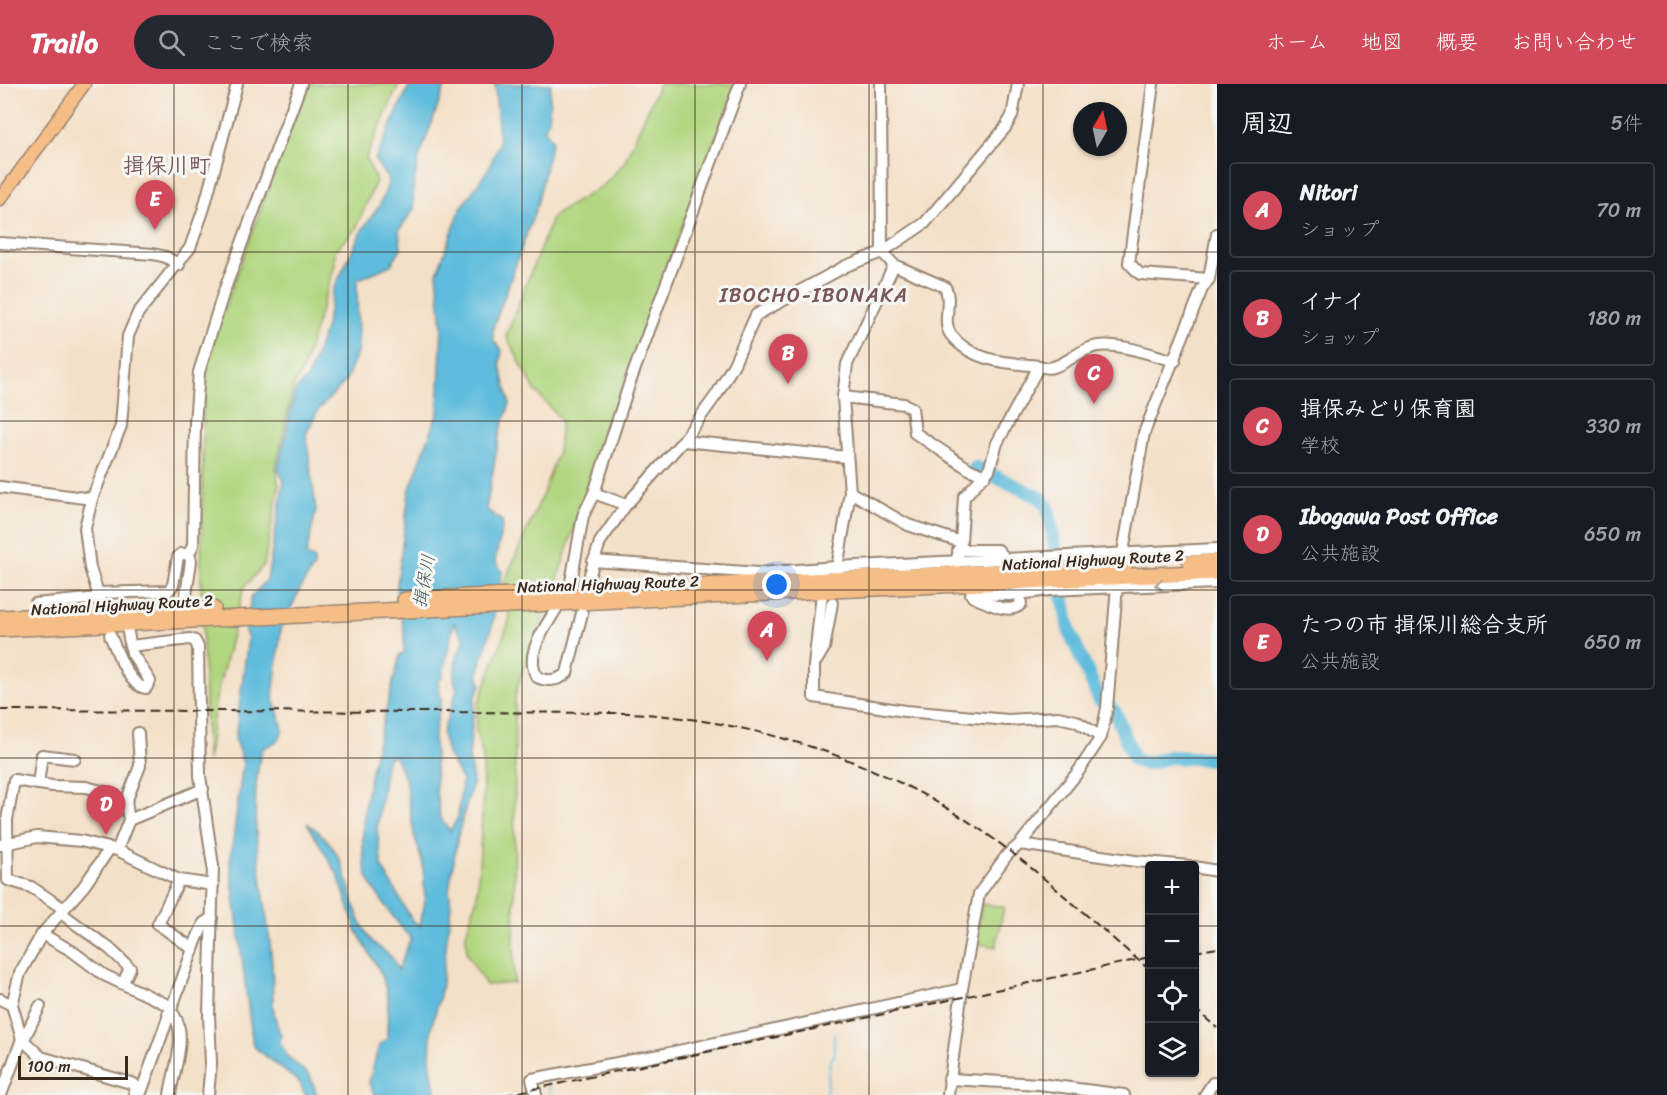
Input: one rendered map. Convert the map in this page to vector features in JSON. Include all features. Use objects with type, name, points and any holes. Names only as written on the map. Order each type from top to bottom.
[{"type":"highway","name":"National Highway Route 2","points":[[556,599],[836,573],[955,567],[1059,574],[1217,562]]},
{"type":"highway","name":"National Highway Route 2","points":[[1121,571],[1217,572]]},
{"type":"highway","name":"National Highway Route 2","points":[[0,629],[126,623],[201,614],[556,599],[827,598],[969,589],[1059,574]]},
{"type":"highway","name":"National Highway Route 2","points":[[0,618],[184,609],[201,614]]},
{"type":"main road","points":[[0,199],[84,84]]},
{"type":"street","points":[[99,599],[86,546],[86,528],[92,499],[121,426],[126,349],[132,324],[148,300],[179,265],[189,248],[204,208],[237,84]]},
{"type":"street","points":[[184,609],[191,561],[189,554],[193,545],[195,423],[199,372],[222,294],[301,84]]},
{"type":"street","points":[[582,613],[567,673],[553,681],[537,677],[531,662],[534,650],[556,599],[630,382],[740,84]]},
{"type":"street","points":[[881,84],[882,252],[894,265],[945,287],[949,294],[950,334],[961,347],[988,359],[1049,369],[1069,362],[1086,349],[1098,346],[1112,346],[1175,361]]},
{"type":"street","points":[[590,574],[600,542],[626,505],[683,441],[734,364],[756,315],[796,292],[882,252],[924,223],[1005,128],[1012,116],[1018,84]]},
{"type":"street","points":[[1153,84],[1129,263],[1140,274],[1209,279]]},
{"type":"street","points":[[948,1095],[962,990],[979,894],[1007,855],[1020,844],[1095,750],[1101,737],[1107,708],[1121,571],[1144,433],[1154,404],[1175,361],[1202,289],[1209,279],[1217,234]]},
{"type":"street","points":[[0,243],[153,255],[166,257],[179,265]]},
{"type":"street","points":[[845,540],[852,494],[843,397],[847,364],[894,265]]},
{"type":"street","points":[[955,567],[964,497],[985,476],[997,443],[1039,366]]},
{"type":"street","points":[[843,397],[904,404],[912,408],[915,433],[969,469],[985,476]]},
{"type":"street","points":[[683,441],[847,457]]},
{"type":"street","points":[[0,487],[92,499]]},
{"type":"street","points":[[594,493],[626,505]]},
{"type":"street","points":[[852,494],[908,525],[959,546],[998,550],[1004,557]]},
{"type":"street","points":[[593,561],[759,573],[836,573],[852,494]]},
{"type":"street","points":[[1121,571],[1217,549]]},
{"type":"street","points":[[35,604],[168,591],[173,585],[178,557],[181,554],[189,554]]},
{"type":"street","points":[[1121,571],[1217,583]]},
{"type":"street","points":[[969,589],[973,597],[1003,608],[1013,609],[1021,604],[1020,596]]},
{"type":"street","points":[[827,598],[814,666],[814,697],[905,711],[1008,720],[1058,717],[1076,722],[1101,737]]},
{"type":"street","points":[[110,635],[123,665],[138,686],[146,688],[150,681],[130,646],[126,623]]},
{"type":"street","points":[[130,646],[195,641],[198,647],[201,705],[200,762],[213,866],[209,1015],[211,1063],[208,1095]]},
{"type":"street","points":[[135,1095],[134,1084],[84,1068],[50,1061],[22,1040],[12,1005],[20,973],[42,934],[113,849],[129,820],[126,802],[140,766],[138,733]]},
{"type":"street","points":[[38,784],[42,755],[75,759]]},
{"type":"street","points":[[123,983],[130,968],[110,949],[31,887],[8,880],[4,845],[14,780],[86,787],[106,792],[126,802]]},
{"type":"street","points":[[129,820],[203,789]]},
{"type":"street","points":[[4,845],[45,838],[81,841],[113,849],[179,880],[213,885]]},
{"type":"street","points":[[1020,844],[1145,862]]},
{"type":"street","points":[[1199,868],[1217,871]]},
{"type":"street","points":[[179,880],[158,924],[193,949]]},
{"type":"street","points":[[140,1095],[193,949],[204,923],[212,918]]},
{"type":"street","points":[[42,934],[72,951],[104,975],[123,983],[174,1015],[177,1020],[179,1041],[170,1095]]},
{"type":"street","points":[[536,1095],[532,1079],[665,1054],[962,990]]},
{"type":"street","points":[[0,999],[12,1005]]},
{"type":"street","points":[[1,1095],[22,1040],[40,1006]]},
{"type":"street","points":[[949,1079],[1039,1084],[1124,1095]]},
{"type":"street","points":[[1205,1095],[1213,1083],[1217,1084]]},
{"type":"green space","points":[[306,84],[399,84],[366,158],[376,181],[356,228],[335,251],[335,265],[301,374],[294,384],[276,467],[279,486],[264,565],[244,587],[216,698],[207,763],[201,579],[204,374],[216,332]]},
{"type":"green space","points":[[659,84],[736,84],[620,394],[552,596],[519,682],[515,697],[514,983],[486,985],[467,954],[466,933],[477,898],[483,801],[483,756],[476,732],[478,705],[510,619],[503,585],[543,494],[558,451],[561,420],[535,390],[506,336],[553,216],[604,185],[624,163]]},
{"type":"green space","points":[[982,904],[1004,907],[996,947],[974,943]]},
{"type":"water","points":[[410,84],[448,84],[445,86],[419,158],[413,187],[414,209],[399,230],[401,248],[391,265],[357,280],[358,350],[346,381],[318,410],[306,434],[316,510],[306,556],[314,559],[314,567],[302,585],[281,629],[273,697],[283,729],[279,740],[262,749],[257,776],[256,830],[272,964],[275,1019],[282,1036],[280,1042],[287,1056],[310,1076],[317,1095],[305,1095],[300,1083],[253,1046],[230,863],[243,763],[235,740],[248,638],[245,632],[251,597],[267,580],[284,481],[278,469],[295,391],[308,377],[326,326],[333,291],[361,232],[380,205],[389,181],[375,160]]},
{"type":"water","name":"揖保川","points":[[495,84],[551,84],[549,114],[544,129],[552,140],[537,205],[493,328],[493,340],[502,350],[500,364],[510,404],[500,431],[486,509],[503,522],[495,561],[502,571],[492,626],[478,673],[481,685],[475,697],[469,756],[473,782],[458,835],[449,890],[451,904],[441,991],[431,1029],[430,1062],[436,1095],[375,1095],[369,1083],[379,1045],[387,1039],[388,997],[382,975],[356,930],[338,875],[307,823],[334,849],[362,924],[371,940],[393,959],[398,970],[411,938],[387,908],[367,875],[363,851],[363,824],[372,765],[400,654],[404,654],[404,629],[396,593],[409,492],[438,412],[442,325],[437,273],[461,208],[489,168],[499,143]],"holes":[[[454,623],[465,640],[456,657],[454,679],[457,690],[442,734],[447,753],[462,781],[458,817],[450,831],[440,817],[436,791],[434,735],[441,701],[438,681],[442,677]],[[395,756],[405,779],[414,834],[423,865],[425,901],[420,926],[412,920],[382,867],[377,829],[386,763],[389,757]]]},
{"type":"waterway","points":[[975,467],[1041,498],[1048,508],[1069,630],[1099,699],[1115,712],[1134,759],[1145,764],[1170,757],[1217,759]]},
{"type":"waterway","points":[[826,1095],[830,1061],[834,1056],[834,1034]]},
{"type":"waterway","points":[[547,1081],[550,1095]]},
{"type":"railway","points":[[0,710],[632,713],[683,718],[734,727],[832,754],[879,773],[925,796],[969,822],[1011,852],[1149,969]]},
{"type":"railway","points":[[1199,951],[1217,948]]},
{"type":"railway","points":[[506,1095],[1145,958]]},
{"type":"railway","points":[[1199,1012],[1217,1028]]},
{"type":"place","name":"たつの市 揖保川総合支所","points":[[155,230]]},
{"type":"place","name":"イナイ","points":[[788,384]]},
{"type":"place","name":"揖保みどり保育園","points":[[1094,404]]},
{"type":"place","name":"Nitori","points":[[767,661]]},
{"type":"place","name":"Ibogawa Post Office","points":[[106,835]]},
{"type":"district","name":"揖保川町","points":[[167,165]]},
{"type":"district","name":"IBOCHO-IBONAKA","points":[[814,295]]}]
